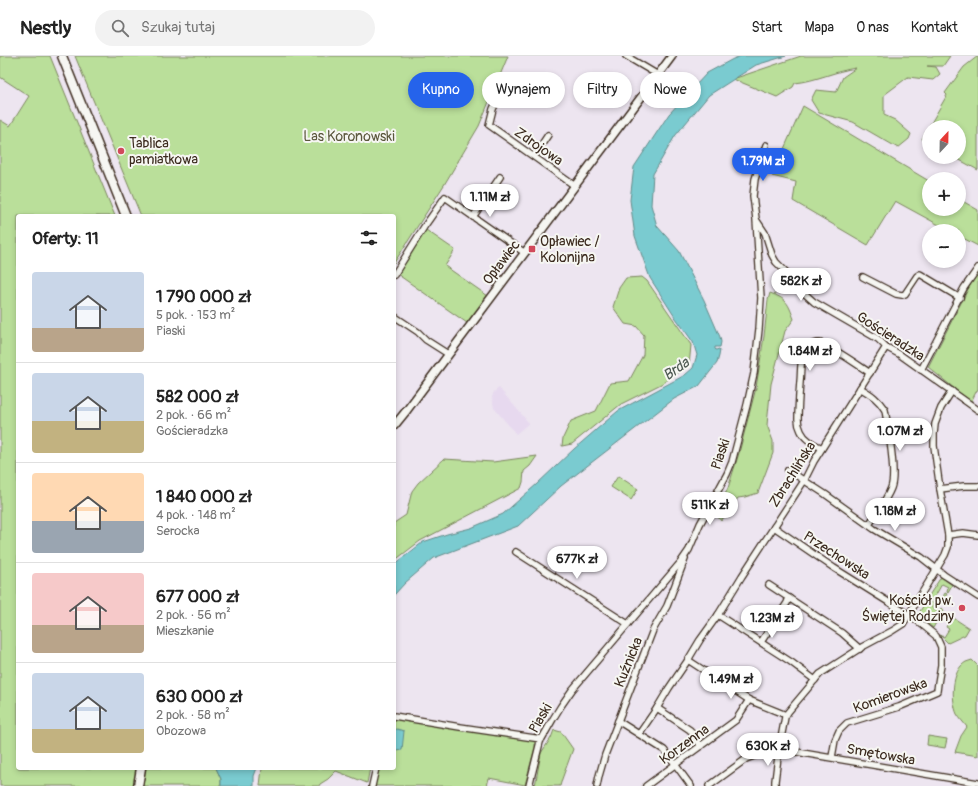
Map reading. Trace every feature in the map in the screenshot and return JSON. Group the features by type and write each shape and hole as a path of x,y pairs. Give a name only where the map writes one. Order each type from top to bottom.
{"main road":[{"path":"62,56 125,214"},
{"path":"138,786 141,770"}],"street":[{"path":"626,56 653,72"},
{"name":"Opławiec","path":"660,72 672,56"},
{"name":"Opławiec","path":"396,424 640,99"},
{"name":"Zdrojowa","path":"493,108 489,125 575,186"},
{"path":"534,156 548,135"},
{"name":"Piaski","path":"529,786 541,739 553,718 572,690 675,570 689,550 700,524 732,462 753,380 760,329 761,298 753,196 755,179 766,145"},
{"path":"473,217 500,177"},
{"path":"396,271 445,197 524,253"},
{"name":"Gościeradzka","path":"756,219 765,233 772,255 776,262 814,302 878,340 978,410"},
{"path":"921,370 964,288 978,268"},
{"path":"863,277 896,294 902,295 905,294 920,274 960,298"},
{"path":"396,317 418,332 426,340 448,354"},
{"path":"822,448 812,443 805,437 800,430 798,421 801,369 803,355 806,350 815,343 821,343 830,347 870,373"},
{"name":"Zbrachlińska","path":"639,734 804,481 814,461 886,347"},
{"path":"860,388 880,402 885,410 894,472 892,486 888,495 869,526"},
{"path":"775,786 779,749 786,715 820,674 903,624 945,555 948,547 948,535 934,446 934,434 935,424 941,408 952,391"},
{"path":"788,470 869,526 917,555 978,597"},
{"path":"940,489 978,486"},
{"name":"Przechowska","path":"774,527 834,568 908,615"},
{"path":"948,535 963,533 978,535"},
{"name":"Kuźnicka","path":"597,786 605,755 653,630 667,606 689,550"},
{"path":"516,552 628,624"},
{"path":"769,585 842,633 860,649"},
{"path":"761,642 789,598"},
{"path":"718,615 791,662 815,680"},
{"name":"Komierowska","path":"832,757 839,731 847,723 898,707 937,691 941,665 940,647 936,636 908,615"},
{"path":"688,660 749,700 786,715"},
{"name":"Korzenna","path":"646,786 736,720 749,700"},
{"path":"657,708 690,730 701,746"},
{"path":"396,716 541,739"},
{"path":"618,721 664,750 676,764 691,786"},
{"path":"709,786 746,759 772,749 779,749"},
{"name":"Smętowska","path":"779,749 978,783"},
{"path":"372,786 376,770"}],"shaded area":[{"path":"499,388 529,423 516,434 494,408 492,397 494,392"}],"green space":[{"path":"0,56 50,56 114,214 16,214 16,770 137,770 134,786 0,786 0,120 10,126 29,96 0,77"},
{"name":"Las Koronowski","path":"75,56 508,56 501,72 482,72 482,108 486,108 479,126 444,185 396,260 396,214 140,214"},
{"path":"801,56 950,56 943,66 927,66 936,67 940,74 933,80 908,77 884,95 884,115 895,120 911,134 909,139 898,148 853,122 819,113 811,100 816,90 836,92 843,77 856,68 795,83 793,87 777,97 733,79"},
{"path":"978,56 978,170 966,164 966,120 933,120 947,95 945,93 964,67"},
{"path":"803,106 922,177 922,216 895,201 868,245 793,201 796,182 772,176"},
{"path":"966,203 978,210 978,246 966,240 966,224 937,224 922,216 966,216"},
{"path":"426,230 455,250 445,266 488,296 467,323 397,274"},
{"path":"978,270 978,390 971,402 928,367"},
{"path":"642,277 647,281 691,345 689,366 661,384 621,404 572,444 562,446 563,438 571,421 596,411 610,383 629,381 643,355 644,335 636,326 625,324 613,307 619,288 626,278"},
{"path":"770,293 780,297 786,302 794,319 785,331 771,384 767,425 773,441 773,453 758,493 738,498 721,521 716,514 728,488 756,388"},
{"path":"537,456 530,466 524,471 521,488 420,541 396,559 396,522 406,515 412,491 418,483 444,459 493,462"},
{"path":"618,476 638,489 631,500 611,487"},
{"path":"941,577 952,585 948,592 948,587 942,584 934,598 940,602 945,593 947,594 941,603 935,599 933,601 928,597"},
{"path":"927,600 934,604 932,608 938,612 941,608 944,610 943,612 950,616 948,619 941,614 933,628 928,624 931,618 928,617 925,622 917,616"},
{"path":"952,617 969,628 965,635 948,643 940,635 944,637 949,629 946,627"},
{"path":"972,660 978,666 978,756 955,752 961,736 967,727 958,716 955,708 953,694 955,679 961,666"},
{"path":"396,719 535,741 535,747 525,785 489,778 487,786 374,786 378,770 396,770"},
{"path":"554,730 561,732 573,749 560,786 535,786 541,753 551,738"},
{"path":"928,736 947,739 945,748 927,745"},
{"path":"145,770 217,770 221,779 221,786 141,786"},
{"path":"262,770 370,770 367,783 336,771 319,786 260,786"}],"water":[{"path":"741,56 786,56 756,65 709,95 701,105 701,79 707,73"},
{"path":"675,108 698,108 675,136 653,174 651,205 657,226 679,251 704,300 720,337 720,347 715,347 716,350 720,350 717,363 699,386 674,399 561,486 518,526 434,558 396,593 396,563 423,542 471,528 503,514 618,411 685,375 693,368 697,355 693,342 650,278 635,236 630,200 634,167"},
{"path":"396,729 404,731 402,750 396,751"},
{"path":"217,770 256,770 254,776 254,786 221,786 221,779"}],"place":[{"name":"Tablica pamiatkowa","path":"121,151"},
{"name":"Opławiec / Kolonijna","path":"532,249"},
{"name":"Kościół pw. Świętej Rodziny","path":"962,608"}],"water label":[{"name":"Brda","path":"676,369"}]}
